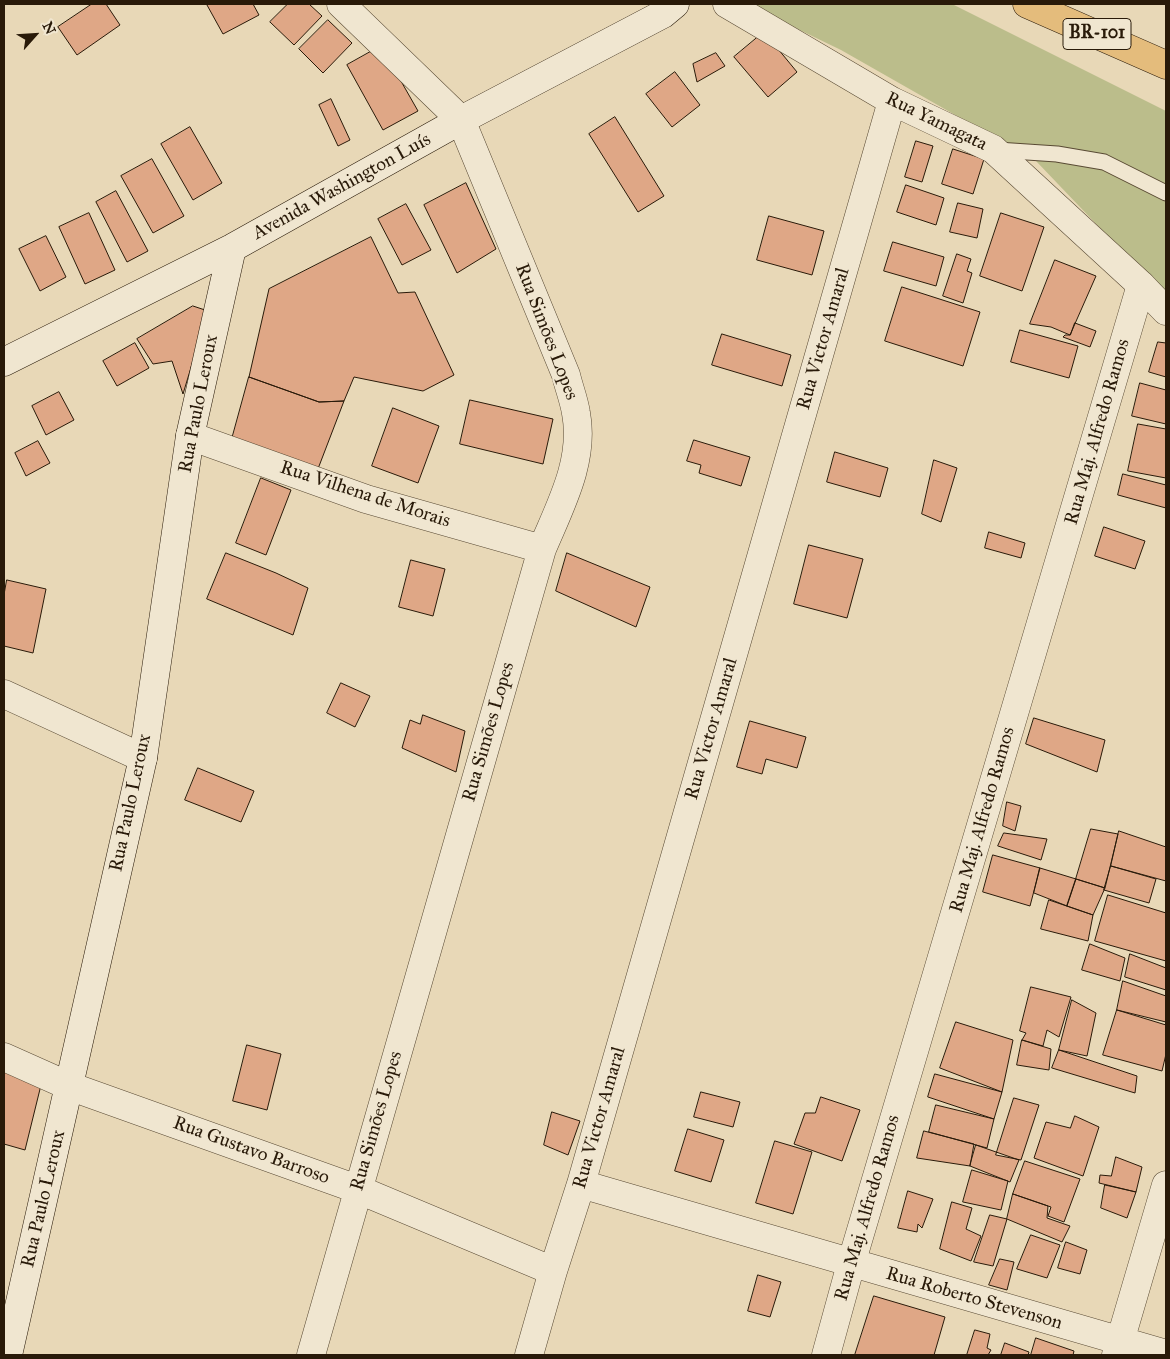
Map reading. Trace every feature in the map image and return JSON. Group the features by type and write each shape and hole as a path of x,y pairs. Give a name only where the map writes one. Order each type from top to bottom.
{"highway":[{"name":"BR-101","path":"1027,4 1166,65"}],"street":[{"path":"341,4 461,120"},
{"name":"Avenida Washington Luís","path":"4,362 232,248 461,120 663,14 675,4"},
{"name":"Rua Yamagata","path":"727,4 892,101 993,149 1141,285 1166,311"},
{"name":"Rua Victor Amaral","path":"529,1355 581,1184 892,101"},
{"name":"Rua Simões Lopes","path":"311,1355 542,549 573,473 578,442 576,413 566,375 461,120"},
{"name":"Rua Paulo Leroux","path":"8,1355 143,758 190,436 232,248"},
{"name":"Rua Maj. Alfredo Ramos","path":"826,1355 851,1264 1141,285"},
{"name":"Rua Vilhena de Morais","path":"190,436 366,499 542,549"},
{"path":"4,694 143,758"},
{"name":"Rua Gustavo Barroso","path":"4,1057 69,1086 357,1190 553,1271"},
{"name":"Rua Roberto Stevenson","path":"581,1184 851,1264 1118,1348 1166,1354"},
{"path":"1118,1348 1166,1185"}],"lane":[{"path":"993,149 1057,154 1104,162 1146,181 1166,193"}],"green space":[{"path":"746,4 952,4 1166,111 1166,297 1036,161 841,50"}],"building":[{"path":"92,4 106,4 120,25 77,55 58,27"},
{"path":"253,4 259,15 223,34 207,5"},
{"path":"288,4 309,4 322,16 294,45 270,22"},
{"path":"328,20 352,43 323,73 299,49"},
{"path":"764,32 797,72 768,97 734,57"},
{"path":"381,46 418,111 383,130 347,65"},
{"path":"716,53 725,66 697,82 693,64"},
{"path":"675,72 700,105 672,127 646,94"},
{"path":"331,99 350,140 338,146 319,105"},
{"path":"615,117 664,196 638,212 589,134"},
{"path":"190,127 222,183 193,200 161,144"},
{"path":"916,141 933,146 922,182 905,177"},
{"path":"953,149 984,159 973,194 942,184"},
{"path":"152,159 184,216 153,233 121,176"},
{"path":"466,183 496,249 457,273 424,205"},
{"path":"906,185 944,198 936,225 897,212"},
{"path":"116,191 148,251 127,262 96,202"},
{"path":"958,203 983,209 977,238 950,232"},
{"path":"406,204 431,250 402,265 378,219"},
{"path":"89,213 115,270 85,284 59,227"},
{"path":"1001,213 1044,227 1022,291 980,276"},
{"path":"769,216 824,231 812,275 757,260"},
{"path":"46,236 66,277 40,291 19,249"},
{"path":"371,237 398,293 415,292 454,375 423,391 354,377 344,401 319,402 249,377 269,289"},
{"path":"893,242 944,257 936,286 884,271"},
{"path":"957,254 971,259 967,271 972,273 963,303 943,296"},
{"path":"1055,260 1096,276 1070,335 1051,327 1030,324"},
{"path":"902,287 980,312 963,366 885,341"},
{"path":"193,306 208,311 183,394 172,361 153,364 137,339"},
{"path":"1075,323 1096,331 1090,347 1063,337 1070,335"},
{"path":"1020,330 1078,346 1069,378 1011,362"},
{"path":"722,334 791,355 782,386 712,365"},
{"path":"1158,342 1166,343 1166,377 1149,372"},
{"path":"135,343 149,368 117,386 103,361"},
{"path":"249,377 319,402 344,401 316,474 232,439"},
{"path":"1140,383 1166,390 1166,424 1132,416"},
{"path":"59,392 74,420 46,435 32,406"},
{"path":"470,400 553,419 543,464 460,444"},
{"path":"393,408 439,426 418,483 372,466"},
{"path":"1138,424 1166,429 1166,478 1128,471"},
{"path":"694,440 750,457 741,486 699,473 701,465 687,461"},
{"path":"38,441 50,463 26,476 15,453"},
{"path":"835,452 888,468 880,497 827,482"},
{"path":"934,460 957,468 941,522 922,514"},
{"path":"1123,474 1166,485 1166,508 1118,495"},
{"path":"261,478 291,490 266,555 236,543"},
{"path":"1104,527 1145,541 1135,569 1095,556"},
{"path":"989,532 1025,543 1021,558 985,548"},
{"path":"809,545 863,559 847,618 794,604"},
{"path":"226,553 308,588 293,635 207,599"},
{"path":"567,553 650,587 636,627 556,591"},
{"path":"411,560 445,569 433,616 399,607"},
{"path":"7,580 46,589 33,653 4,646 4,595"},
{"path":"341,683 370,696 355,727 327,713"},
{"path":"423,715 465,731 456,772 402,748 410,720 420,724"},
{"path":"1034,718 1105,740 1097,772 1026,744"},
{"path":"750,721 806,737 797,768 766,759 762,774 737,767"},
{"path":"198,768 254,791 241,822 185,800"},
{"path":"1007,802 1021,806 1015,831 1003,826"},
{"path":"1091,829 1118,834 1105,888 1076,879"},
{"path":"1119,831 1166,847 1166,881 1111,866"},
{"path":"1004,833 1047,839 1041,860 998,846"},
{"path":"993,855 1040,868 1030,906 983,892"},
{"path":"1111,866 1156,879 1149,903 1104,890"},
{"path":"1040,868 1076,879 1067,906 1034,893"},
{"path":"1076,879 1105,888 1093,915 1067,906"},
{"path":"1108,895 1166,913 1166,961 1095,941"},
{"path":"1049,900 1093,915 1088,941 1041,929"},
{"path":"1090,944 1125,958 1120,981 1082,970"},
{"path":"1130,954 1166,968 1166,990 1125,977"},
{"path":"1123,981 1166,996 1166,1025 1117,1010"},
{"path":"1031,987 1071,997 1059,1037 1047,1030 1043,1046 1022,1040 1026,1033 1020,1031"},
{"path":"1072,1000 1096,1013 1087,1056 1059,1050"},
{"path":"1117,1010 1166,1022 1166,1054 1162,1071 1103,1055"},
{"path":"956,1022 1013,1040 1002,1092 940,1068"},
{"path":"1022,1040 1051,1049 1049,1070 1017,1065"},
{"path":"247,1045 281,1054 267,1110 233,1101"},
{"path":"1059,1050 1137,1076 1135,1093 1052,1068"},
{"path":"4,1068 41,1085 25,1150 4,1144"},
{"path":"935,1074 1002,1092 994,1119 928,1097"},
{"path":"701,1092 740,1102 733,1127 694,1117"},
{"path":"821,1097 860,1110 842,1161 794,1144 805,1113 815,1113"},
{"path":"1014,1098 1039,1105 1021,1160 996,1155"},
{"path":"936,1105 994,1119 987,1148 929,1132"},
{"path":"552,1112 580,1121 568,1155 544,1145"},
{"path":"1075,1116 1099,1127 1083,1176 1034,1158 1046,1122 1070,1128"},
{"path":"688,1129 724,1140 711,1182 675,1171"},
{"path":"924,1131 974,1144 970,1166 917,1158"},
{"path":"775,1141 812,1152 793,1214 756,1203"},
{"path":"976,1145 1019,1160 1010,1182 970,1166"},
{"path":"1116,1157 1142,1167 1136,1192 1099,1183 1100,1175 1111,1176"},
{"path":"1025,1161 1080,1179 1064,1222 1048,1216 1051,1207 1013,1194"},
{"path":"972,1170 1008,1181 1001,1210 963,1202"},
{"path":"1105,1185 1136,1192 1127,1218 1101,1208"},
{"path":"908,1191 933,1199 922,1228 918,1224 917,1232 898,1228"},
{"path":"1013,1194 1048,1206 1047,1218 1070,1226 1062,1242 1007,1219"},
{"path":"952,1202 972,1208 966,1229 981,1236 971,1261 940,1249"},
{"path":"990,1215 1007,1219 993,1266 974,1262"},
{"path":"1031,1235 1060,1245 1047,1278 1017,1269"},
{"path":"1066,1242 1087,1250 1080,1274 1058,1268"},
{"path":"1000,1259 1014,1262 1007,1290 989,1285"},
{"path":"758,1275 781,1282 770,1317 748,1311"},
{"path":"874,1296 945,1317 934,1355 855,1355"},
{"path":"975,1330 990,1334 987,1348 991,1350 988,1355 967,1355"},
{"path":"1036,1338 1074,1351 1073,1355 1031,1355"},
{"path":"1005,1343 1029,1352 1028,1355 1001,1355"}]}
